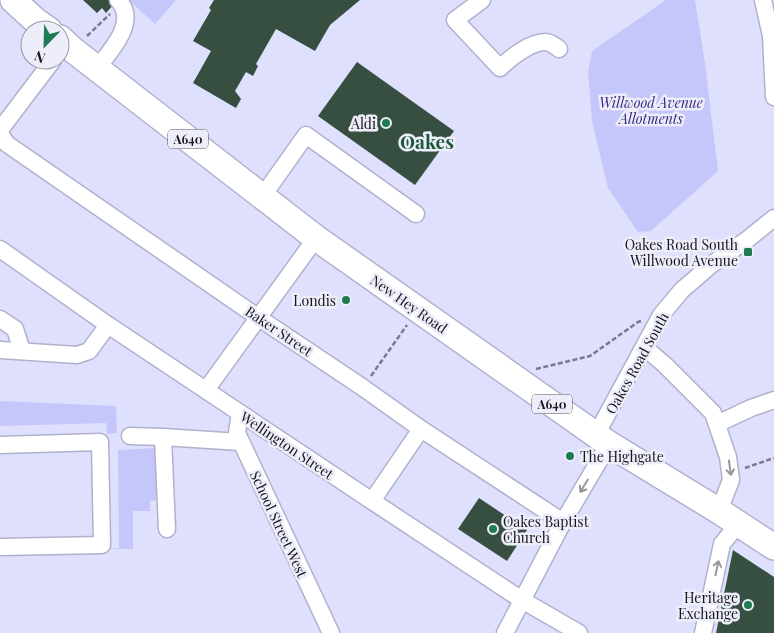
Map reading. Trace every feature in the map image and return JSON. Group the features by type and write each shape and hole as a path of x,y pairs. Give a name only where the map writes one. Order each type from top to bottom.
{"highway":[{"name":"New Hey Road","path":"13,0 35,20"},
{"name":"New Hey Road","path":"29,0 48,20"},
{"name":"New Hey Road","path":"70,50 97,68 316,238 418,310 602,439 774,547"}],"street":[{"path":"482,0 455,20 500,68 526,48 546,42 559,49"},
{"path":"97,68 121,36 125,12 120,1"},
{"path":"768,9 774,97"},
{"path":"0,132 41,70"},
{"name":"Baker Street","path":"0,132 7,144 421,429 563,522"},
{"path":"262,196 306,136 416,214"},
{"name":"Oakes Road South","path":"505,633 563,522 602,439 615,400 661,315 682,290 711,265 774,218"},
{"path":"206,390 316,238"},
{"name":"Wellington Street","path":"0,249 108,324 563,629 579,633"},
{"path":"0,319 15,329 22,351"},
{"path":"0,350 77,355 89,352 108,324"},
{"path":"644,347 665,365 713,413 728,458 731,480 728,517 704,633"},
{"path":"717,424 774,400"},
{"name":"School Street West","path":"240,412 236,433 331,633"},
{"path":"372,501 421,429"},
{"path":"130,436 240,442"},
{"path":"163,437 167,529"},
{"path":"0,445 100,442 102,545 0,547"}],"path":[{"path":"70,35 120,1"},
{"path":"362,387 418,310"},
{"path":"511,375 590,356 638,322 661,315"},
{"path":"730,473 774,458"}],"green space":[{"path":"129,0 176,0 155,24"},
{"name":"Willwood Avenue Allotments","path":"666,0 695,0 705,63 718,171 651,231 638,232 608,188 592,121 588,72 592,51"},
{"path":"0,401 116,406 117,433 107,434 106,423 0,426"},
{"path":"156,448 159,500 150,501 150,511 133,511 133,549 109,549 119,548 118,450"}],"building":[{"path":"83,0 110,0 114,4 106,13 102,8 97,13"},
{"path":"214,0 360,0 330,25 315,51 276,29 256,64 258,66 253,76 246,72 235,91 241,99 236,108 193,83 211,51 193,41 211,10 209,8"},
{"name":"Aldi","path":"357,62 454,131 415,185 318,116"},
{"name":"Oakes Baptist Church","path":"479,498 527,530 507,561 458,529"},
{"name":"Heritage Exchange","path":"733,550 774,577 774,633 716,633"}],"place":[{"name":"Aldi","path":"386,123"},
{"name":"Oakes Road South Willwood Avenue","path":"748,252"},
{"name":"Londis","path":"346,300"},
{"name":"The Highgate","path":"570,456"},
{"name":"Oakes Baptist Church","path":"493,529"},
{"name":"Heritage Exchange","path":"748,605"}],"district":[{"name":"Oakes","path":"427,141"}]}
